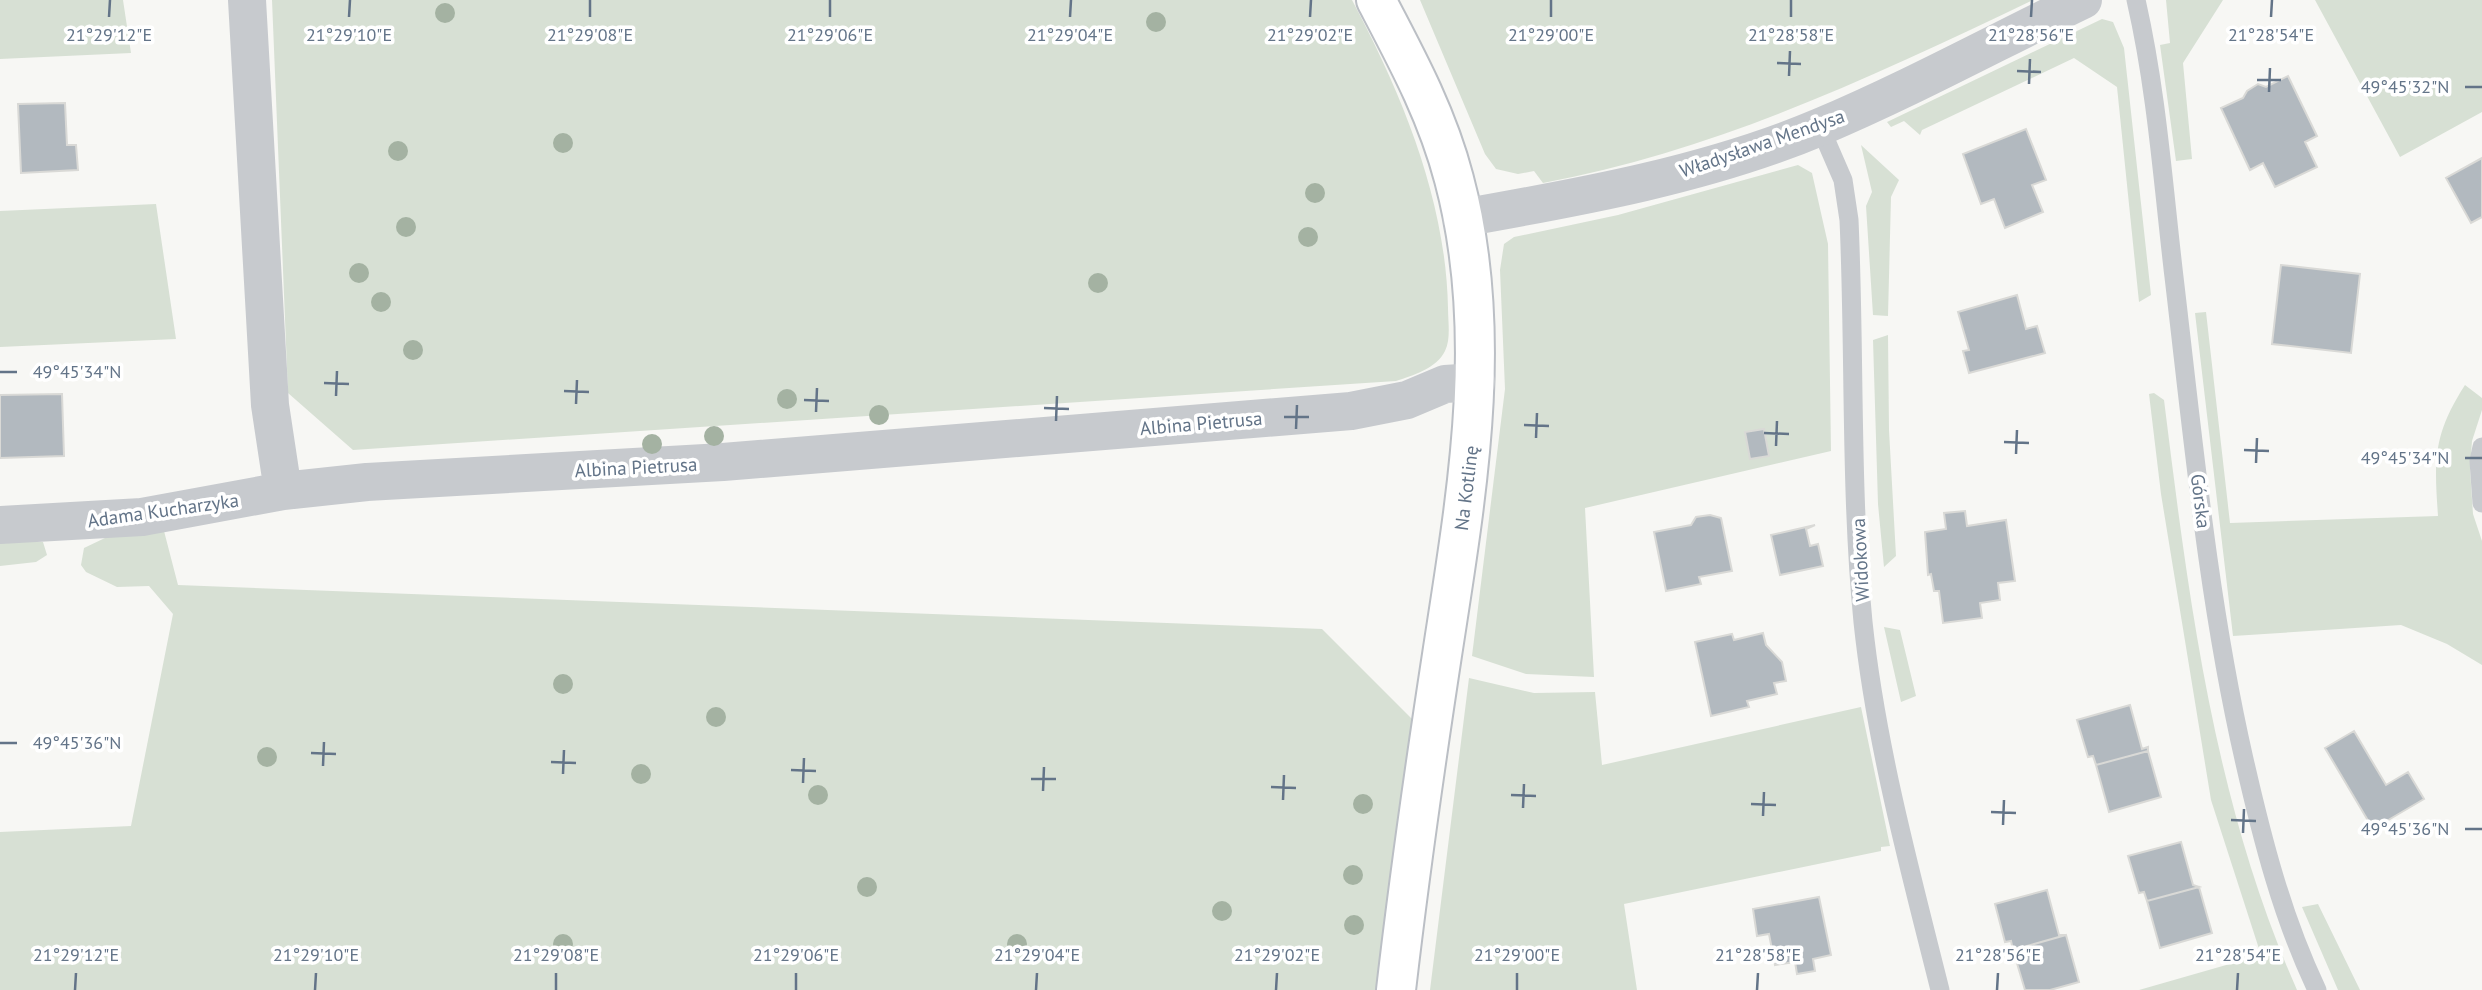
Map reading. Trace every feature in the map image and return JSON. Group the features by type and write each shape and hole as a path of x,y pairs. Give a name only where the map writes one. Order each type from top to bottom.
{"street":[{"path":"247,0 270,405 283,491"},
{"name":"Na Kotlinę","path":"1376,0 1431,107 1454,179 1462,218 1472,303 1476,382 1466,500 1396,990"},
{"name":"Władysława Mendysa","path":"1462,218 1609,190 1713,164 1820,127 2083,0"},
{"name":"Albina Pietrusa","path":"283,491 367,482 723,462 1338,412 1393,403 1445,384 1476,382"},
{"name":"Adama Kucharzyka","path":"0,525 142,517 283,491"}],"lane":[{"name":"Górska","path":"2136,0 2155,99 2185,370 2214,598 2230,692 2275,881 2317,990"},
{"name":"Widokowa","path":"1820,127 1843,180 1849,220 1860,571 1867,648 1886,762 1940,990"},
{"path":"2482,447 2479,461 2482,503"}],"shaded area":[{"path":"0,0 123,0 131,53 0,59"},
{"path":"272,0 1352,0 1404,110 1430,188 1445,268 1449,330 1447,346 1441,357 1430,367 1396,381 353,450 288,393"},
{"path":"1420,0 2033,0 1854,83 1733,131 1608,169 1543,183 1534,171 1518,174 1496,169 1485,154"},
{"path":"2166,0 2223,0 2183,63 2192,159 2176,161 2160,45 2170,43"},
{"path":"2315,0 2482,0 2482,112 2400,157"},
{"path":"2102,19 2113,22 2124,48 2151,295 2139,302 2117,87 2074,58 1922,130 1920,135 1904,121 1891,127 1887,122"},
{"path":"1861,145 1899,180 1891,197 1888,316 1873,315 1866,206 1872,192"},
{"path":"1798,165 1812,173 1828,244 1831,451 1585,508 1594,677 1526,674 1472,656 1505,389 1500,270 1504,244 1514,237 1618,215"},
{"path":"156,204 176,339 0,347 0,211"},
{"path":"2206,312 2230,523 2438,516 2436,463 2441,433 2465,385 2482,398 2482,410 2472,441 2470,469 2473,514 2482,541 2482,665 2447,644 2401,625 2233,636 2195,313"},
{"path":"1888,335 1889,430 1896,556 1884,567 1878,504 1873,340"},
{"path":"2154,393 2164,400 2195,626 2225,774 2268,919 2297,990 2139,990 2261,955 2211,800 2161,494 2149,394"},
{"path":"164,531 178,585 1322,629 1414,721 1380,990 0,990 0,832 131,826 173,614 149,586 117,587 86,572 81,565 84,548 107,537"},
{"path":"0,538 43,542 47,555 36,562 0,566"},
{"path":"1884,627 1900,630 1916,696 1901,702"},
{"path":"1469,678 1534,693 1595,692 1602,765 1861,707 1890,846 1881,847 1881,851 1624,904 1637,990 1430,990"},
{"path":"2318,904 2360,990 2338,990 2302,907"}],"building":[{"path":"2288,76 2317,136 2305,142 2317,167 2275,187 2263,163 2250,170 2221,108 2243,98 2247,91 2258,84 2266,87"},
{"path":"65,103 67,145 76,145 78,170 21,173 18,104"},
{"path":"2026,129 2046,180 2032,185 2043,212 2005,228 1994,199 1981,204 1963,154"},
{"path":"2482,158 2482,217 2471,223 2446,178"},
{"path":"2281,265 2360,274 2351,353 2272,344"},
{"path":"2017,295 2026,329 2037,326 2045,353 1969,373 1963,351 1969,350 1958,312"},
{"path":"62,394 64,456 0,458 0,395"},
{"path":"1764,429 1769,456 1750,459 1745,432"},
{"path":"1965,511 1967,526 2006,520 2015,581 1998,583 2000,600 1980,603 1982,618 1943,623 1939,591 1934,591 1931,574 1928,575 1925,532 1946,529 1944,513"},
{"path":"1710,515 1721,518 1732,571 1699,577 1701,584 1666,591 1654,532 1691,525 1696,517"},
{"path":"1815,525 1806,529 1810,546 1818,544 1823,566 1780,575 1771,535"},
{"path":"1763,633 1766,645 1782,662 1786,681 1774,683 1777,694 1747,701 1749,707 1711,716 1695,642 1732,634 1734,640"},
{"path":"2130,705 2142,749 2148,747 2148,751 2096,765 2093,756 2088,757 2077,720"},
{"path":"2354,731 2386,785 2408,772 2424,799 2373,829 2325,748"},
{"path":"2148,751 2161,797 2109,812 2096,765"},
{"path":"2181,842 2193,885 2199,887 2147,901 2144,892 2139,893 2128,856"},
{"path":"2199,887 2212,933 2160,948 2147,901"},
{"path":"2047,890 2059,935 2066,935 2013,950 2011,941 2005,942 1995,904"},
{"path":"1819,897 1831,955 1813,959 1815,971 1797,974 1795,962 1775,965 1769,934 1757,936 1753,909"},
{"path":"2066,935 2079,982 2050,990 2025,990 2013,950"}]}
